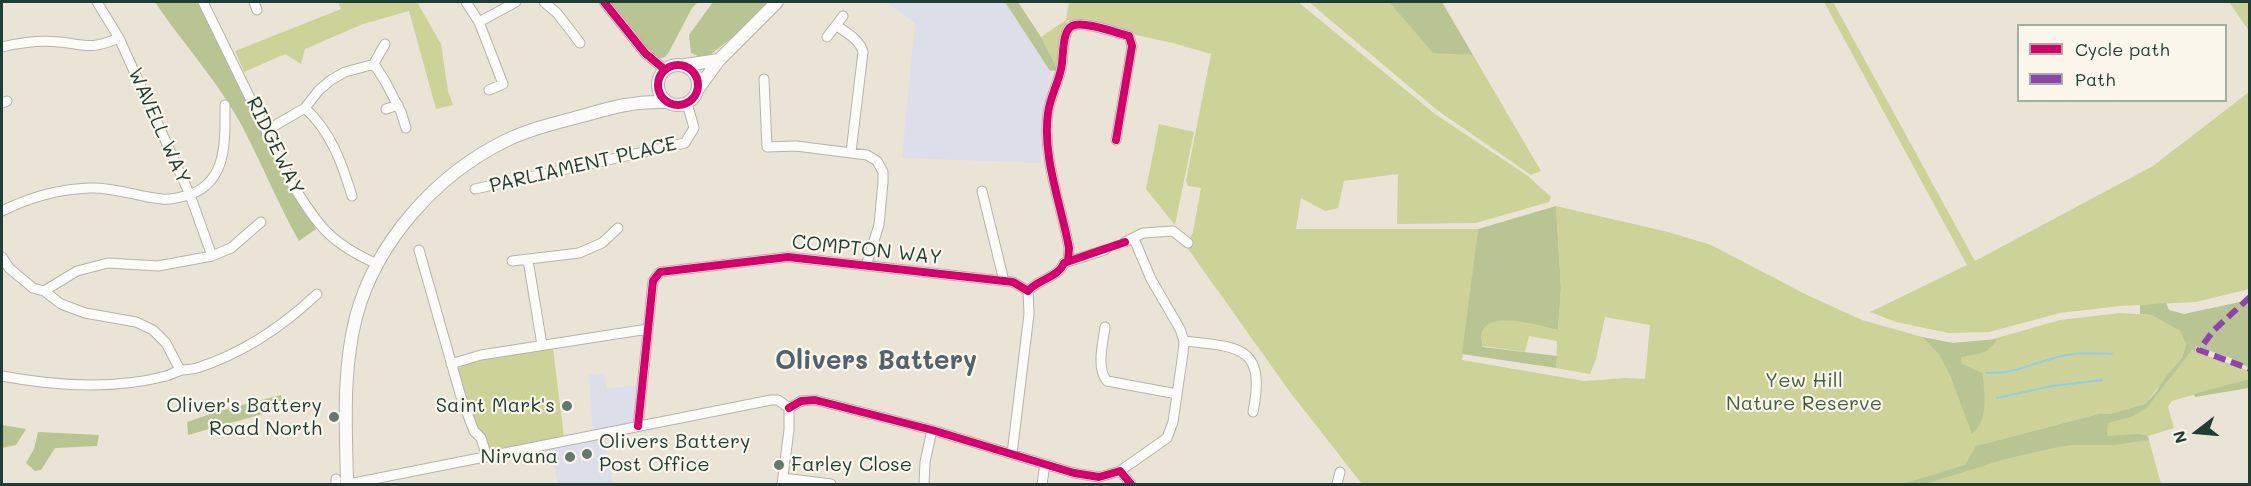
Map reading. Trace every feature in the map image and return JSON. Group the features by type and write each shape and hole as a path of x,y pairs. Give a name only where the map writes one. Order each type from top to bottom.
{"main road":[{"path":"719,60 670,66 664,69 657,82 662,97 673,105 687,103 719,60 777,2"},
{"path":"685,65 693,71 698,89"},
{"path":"342,483 349,354 357,316 377,264 403,225 423,202 460,168 506,141 543,126 633,102 658,89"},
{"path":"633,102 667,102"}],"street":[{"name":"WAVELL WAY","path":"97,2 119,38 190,195 212,256"},
{"name":"RIDGEWAY","path":"203,2 291,182 315,219 329,235 353,254 377,264"},
{"path":"466,2 479,22 503,84 489,90"},
{"path":"479,22 516,2"},
{"path":"544,2 580,43"},
{"path":"604,2 645,53 664,69"},
{"path":"827,37 843,16"},
{"path":"1012,453 1029,314 1028,291 1037,282 1062,268 1068,261 1069,248 1047,134 1052,92 1061,72 1066,36 1069,28 1074,24 1084,24 1130,36 1132,46 1116,140"},
{"path":"837,26 854,38 863,48 851,152"},
{"path":"2,47 57,41 97,46 119,38"},
{"path":"267,130 305,108 319,90 331,80 354,69 373,65 385,44"},
{"path":"373,65 382,75 398,105 406,128"},
{"path":"764,79 767,147 796,146 851,152 867,155 877,161 883,172 882,206 879,225 866,266"},
{"name":"PARLIAMENT PLACE","path":"475,189 685,143 694,129 687,103"},
{"path":"2,212 56,192 90,188 110,189 163,200 200,191 211,180 221,162 225,143 225,105"},
{"path":"386,109 398,105"},
{"path":"305,108 318,120 331,140 352,196"},
{"path":"335,176 345,173"},
{"path":"982,191 1004,281"},
{"path":"44,291 77,271 108,263 158,266 212,256 231,248 261,222"},
{"path":"512,261 579,253 602,243 618,228"},
{"path":"789,408 801,401 815,400 932,430 1089,476 1109,475 1120,471 1167,438 1173,422 1184,342 1180,329 1130,241 1149,232 1173,231 1188,243"},
{"path":"419,250 451,364 471,424 481,438 487,457"},
{"path":"1064,263 1105,250"},
{"path":"2,257 9,268 33,288 44,291 61,304 85,314 136,322 145,326 166,343 180,370"},
{"name":"COMPTON WAY","path":"638,426 653,281 660,272 788,257 1013,282 1028,291"},
{"path":"528,260 542,345"},
{"path":"2,376 47,384 93,384 140,382 169,376 180,370 194,369 248,347 293,317 317,294"},
{"path":"1105,327 1101,367 1107,381 1177,394"},
{"path":"451,364 481,355 648,329"},
{"path":"1184,342 1235,349 1250,359 1256,367 1258,378 1253,412"},
{"path":"342,483 487,457 771,400 778,400 789,408"},
{"path":"789,408 789,429 782,481 831,484"},
{"path":"924,484 925,462 932,430"},
{"path":"1042,484 1045,464"},
{"path":"1120,471 1131,484"},
{"path":"1337,484 1340,472"}],"shaded area":[{"path":"886,2 1005,2 1050,71 1041,163 902,158 915,23"},
{"path":"604,374 607,389 638,385 634,421 632,424 593,431 589,375"},
{"path":"604,437 613,484 558,484 550,448"}],"green space":[{"path":"155,2 197,2 236,77 278,168 316,229 299,241 233,109"},
{"path":"338,2 417,2 441,44 448,91 453,105 436,109 409,11 363,24 305,49 301,64 285,54 244,72 235,51 341,9"},
{"path":"609,2 698,2 692,8 669,52 665,57 659,59 643,46"},
{"path":"713,2 767,2 749,24 705,59 691,53 689,35"},
{"path":"1005,2 1018,2 1041,37 1058,70 1050,71"},
{"name":"Yew Hill Nature Reserve","path":"1069,2 1298,2 1435,114 1528,176 1551,197 1549,202 1476,223 1397,224 1398,174 1344,181 1338,208 1325,211 1301,198 1296,229 1478,229 1462,360 1584,381 1645,379 1650,325 1605,317 1596,359 1590,374 1556,368 1557,341 1529,336 1525,352 1483,346 1483,332 1488,324 1497,320 1523,322 1558,330 1561,288 1556,206 1668,232 1711,245 1807,295 1862,320 1922,337 1953,343 1990,340 2060,320 2120,313 2151,315 2180,331 2186,344 2182,358 2145,404 1976,446 2134,416 2148,407 2192,350 2249,371 2249,379 2172,401 2168,407 2174,428 2148,436 2161,484 1362,484 1290,392 1186,246 1193,232 1201,188 1188,186 1186,181 1211,54 1173,43 1067,20 1058,70 1041,37 1066,20"},
{"path":"1309,2 1389,2 1433,52 1473,55 1541,171 1531,175 1437,110"},
{"path":"1389,2 1442,2 1473,55 1433,53"},
{"path":"1824,2 1833,2 1975,261 2153,166 2249,92 2249,289 2196,302 2120,306 2060,313 1989,332 1949,333 1896,322 1870,312 1967,265"},
{"path":"2229,2 2249,2 2249,31"},
{"path":"1159,124 1194,132 1175,225 1146,189"},
{"path":"1556,206 1561,288 1558,330 1509,320 1496,321 1487,325 1482,333 1483,347 1557,356 1556,368 1462,354 1478,229"},
{"path":"2249,300 2249,368 2231,358 2196,346 2195,351 2192,350 2148,407 2134,416 2108,423 2107,436 2139,434 2147,436 2149,440 2114,445 2058,447 2005,459 1925,484 1902,484 1965,465 1976,446 2145,404 2182,358 2186,344 2180,331 2151,315 2140,314 2140,305 2166,303 2169,310 2184,314"},
{"path":"1922,337 1953,343 1997,339 1986,351 1961,357 1962,364 1982,373 1983,378 1985,401 1983,415 1972,434 1950,375 1939,354"},
{"path":"553,349 564,437 490,452 476,428 456,373 460,367 473,361"},
{"path":"2249,379 2249,388 2195,397 2194,394"},
{"path":"281,395 284,408 188,435 187,422"},
{"path":"2,425 26,429 16,445 2,448"},
{"path":"38,432 99,435 97,446 55,448 41,470 35,471 26,463 34,449"}],"waterway":[{"path":"1986,373 2012,371 2066,355 2112,354"},
{"path":"1997,398 2052,386 2102,380"}],"marked path":[{"path":"2250,297 2214,330 2199,350 2250,369"}],"cycle path":[{"path":"604,2 645,53 664,69"},
{"path":"1064,263 1068,261 1069,248 1053,180 1047,130 1049,107 1061,69 1064,39 1068,29 1072,26 1091,26 1129,36 1132,46 1116,140"},
{"path":"678,65 686,66 692,71 697,77 698,85 697,93 692,99 686,104 678,105 670,104 664,99 659,93 658,85 659,77 664,71 670,66 678,65"},
{"path":"638,426 653,281 660,272 788,257 1013,282 1028,291 1058,272 1064,263 1125,242"},
{"path":"789,408 801,401 815,400 932,430 1074,473 1099,477 1120,471 1131,484"}],"place":[{"name":"Saint Mark's","path":"567,406"},
{"name":"Oliver's Battery Road North","path":"334,417"},
{"name":"Olivers Battery Post Office","path":"587,454"},
{"name":"Nirvana","path":"570,457"},
{"name":"Farley Close","path":"779,465"}],"district":[{"name":"Olivers Battery","path":"876,361"}]}
